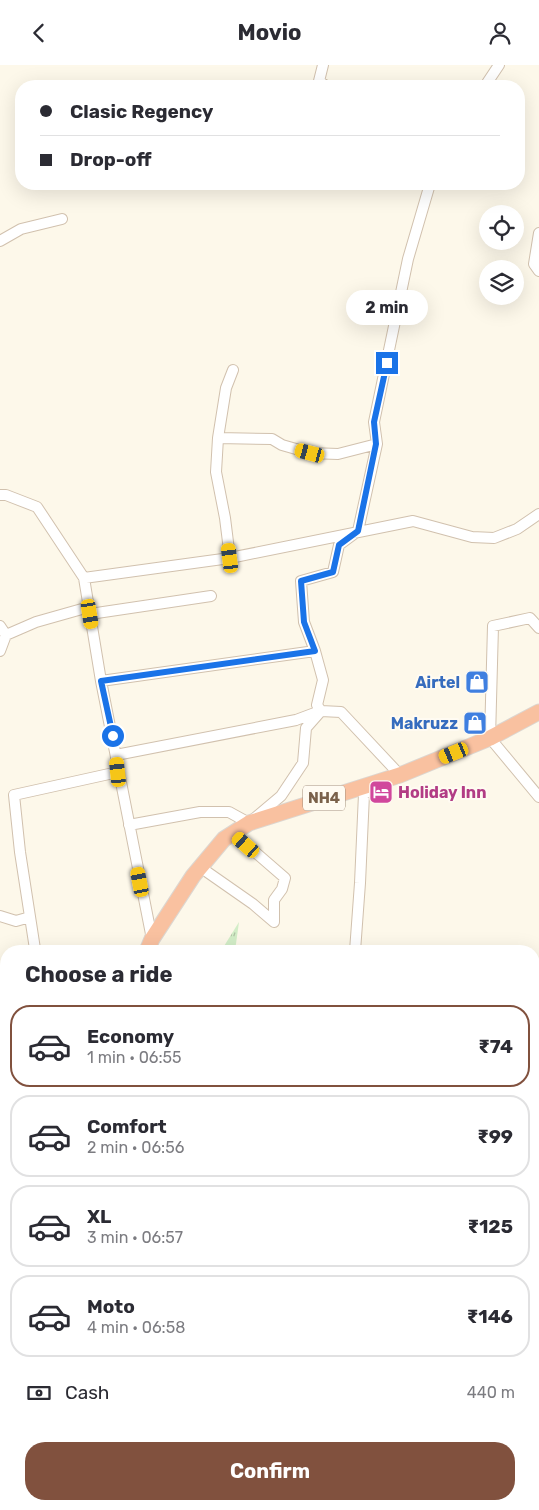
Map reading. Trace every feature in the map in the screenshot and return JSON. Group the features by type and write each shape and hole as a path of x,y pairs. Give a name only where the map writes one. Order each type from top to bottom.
{"highway":[{"name":"NH4","path":"152,945 200,867 224,839 249,823 400,775 490,738 539,712"}],"street":[{"path":"320,80 323,65"},
{"path":"489,80 499,65"},
{"path":"321,711 317,705 323,680 304,622 301,581 333,572 339,545 358,531 376,444 374,422 408,259 428,190"},
{"path":"0,241 21,229 62,219"},
{"path":"539,233 534,264 539,271"},
{"path":"230,558 216,472 218,438 226,388 233,370"},
{"path":"218,438 272,439 282,445 310,453 338,454 376,444"},
{"path":"0,495 6,495 37,507 84,578 101,681 151,945"},
{"path":"84,578 230,558 413,521 472,537 494,538 518,529 539,514"},
{"path":"0,651 6,635 36,622 90,611 211,596"},
{"path":"539,628 530,618 493,626 490,738 539,797"},
{"path":"0,626 6,635"},
{"path":"101,681 315,651"},
{"path":"129,825 200,812 229,813 249,823 281,796 303,763 306,728 321,711"},
{"path":"116,755 296,720 321,711 341,712 400,775 364,794 355,945"},
{"path":"34,945 20,852 14,795 118,772"},
{"path":"200,867 253,904 274,922 274,900 282,889 285,878 233,833"},
{"path":"0,916 16,921 30,917"}],"green space":[{"path":"239,922 236,945 225,945"}],"place":[{"name":"Airtel","path":"477,682"},
{"name":"Makruzz","path":"475,723"},
{"name":"Holiday Inn","path":"381,792"}],"route":[{"path":"113,736 101,681 315,651 304,622 301,581 333,572 339,545 358,531 376,444 374,422 387,363"}]}
